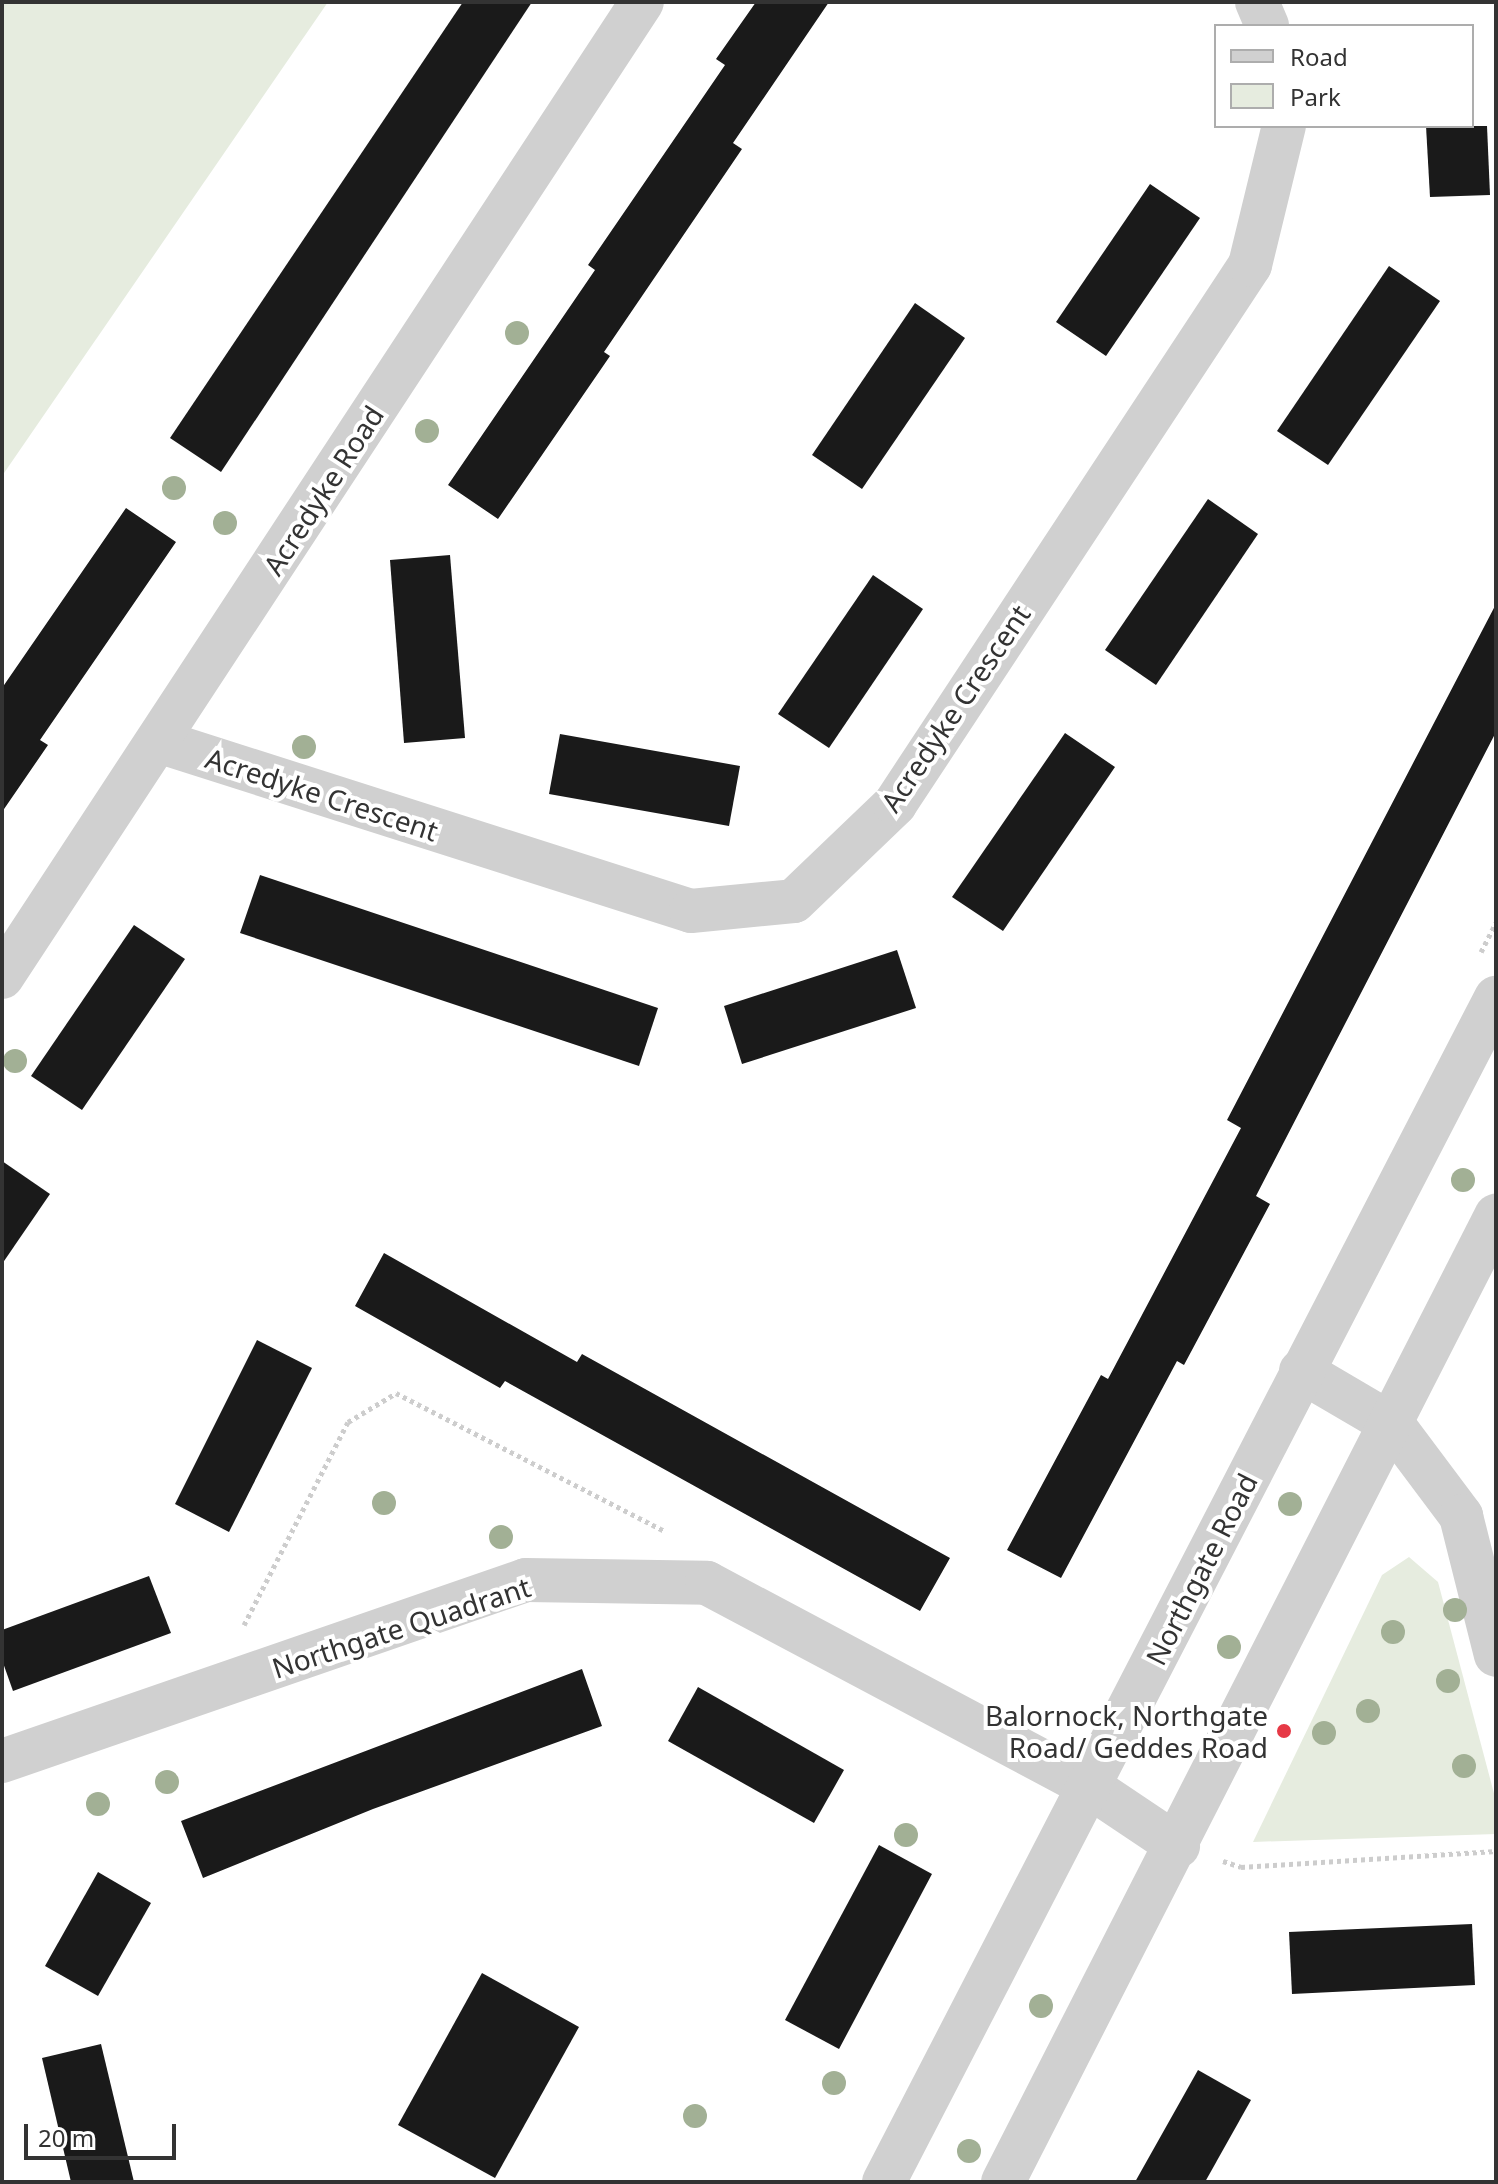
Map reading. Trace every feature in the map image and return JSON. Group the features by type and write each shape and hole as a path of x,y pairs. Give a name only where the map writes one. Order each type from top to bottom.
{"street":[{"name":"Acredyke Road","path":"2,977 642,2"},
{"path":"1257,2 1266,24"},
{"name":"Acredyke Crescent","path":"158,741 691,911 794,901 895,804 1250,265 1284,128"},
{"name":"Northgate Road","path":"884,2182 1496,998"},
{"path":"1003,2182 1393,1425 1496,1216"},
{"path":"1301,1371 1393,1425 1461,1516 1496,1655"},
{"name":"Northgate Quadrant","path":"2,1761 526,1580 707,1583 1090,1787 1178,1846"}],"path":[{"path":"211,1690 348,1422 396,1393 666,1532 707,1583"},
{"path":"1178,1846 1241,1867 1496,1851"}],"green space":[{"path":"2,2 328,2 2,476"},
{"path":"1409,1557 1438,1582 1496,1801 1496,1834 1253,1842 1382,1575"}],"building":[{"path":"463,2 532,2 221,472 170,438"},
{"path":"756,2 829,2 733,143 742,149 604,352 610,356 498,519 448,485 595,270 588,265 725,65 716,59"},
{"path":"1487,126 1490,195 1430,197 1426,128"},
{"path":"1150,184 1200,218 1106,356 1056,322"},
{"path":"1389,266 1440,301 1328,465 1277,431"},
{"path":"915,303 965,338 862,489 812,455"},
{"path":"1208,499 1258,534 1156,685 1105,650"},
{"path":"126,508 176,542 40,740 48,745 2,812 2,688"},
{"path":"450,555 465,738 404,743 390,560"},
{"path":"873,575 923,609 829,748 778,714"},
{"path":"1496,604 1496,732 1256,1196 1270,1204 1184,1365 1177,1361 1061,1578 1007,1550 1101,1375 1108,1379 1241,1128 1227,1120"},
{"path":"1065,733 1115,767 1003,931 952,897"},
{"path":"560,734 740,766 729,826 549,794"},
{"path":"260,875 658,1008 639,1066 240,933"},
{"path":"134,925 185,959 82,1110 31,1076"},
{"path":"897,950 916,1008 742,1064 724,1006"},
{"path":"2,1161 50,1194 2,1264"},
{"path":"384,1253 577,1362 582,1354 950,1558 920,1611 505,1381 500,1388 355,1306"},
{"path":"257,1340 312,1368 229,1532 175,1504"},
{"path":"149,1576 171,1633 13,1691 2,1660 2,1630"},
{"path":"582,1669 602,1726 373,1809 203,1878 181,1821"},
{"path":"698,1687 844,1770 814,1823 668,1741"},
{"path":"879,1845 932,1874 839,2049 785,2020"},
{"path":"98,1872 151,1903 98,1996 45,1966"},
{"path":"1472,1924 1475,1985 1292,1994 1289,1932"},
{"path":"482,1973 579,2027 495,2178 398,2125"},
{"path":"101,2044 134,2182 71,2182 42,2058"},
{"path":"1198,2070 1251,2100 1205,2182 1135,2182"}],"place":[{"name":"Balornock, Northgate Road/ Geddes Road","path":"1284,1731"}]}
